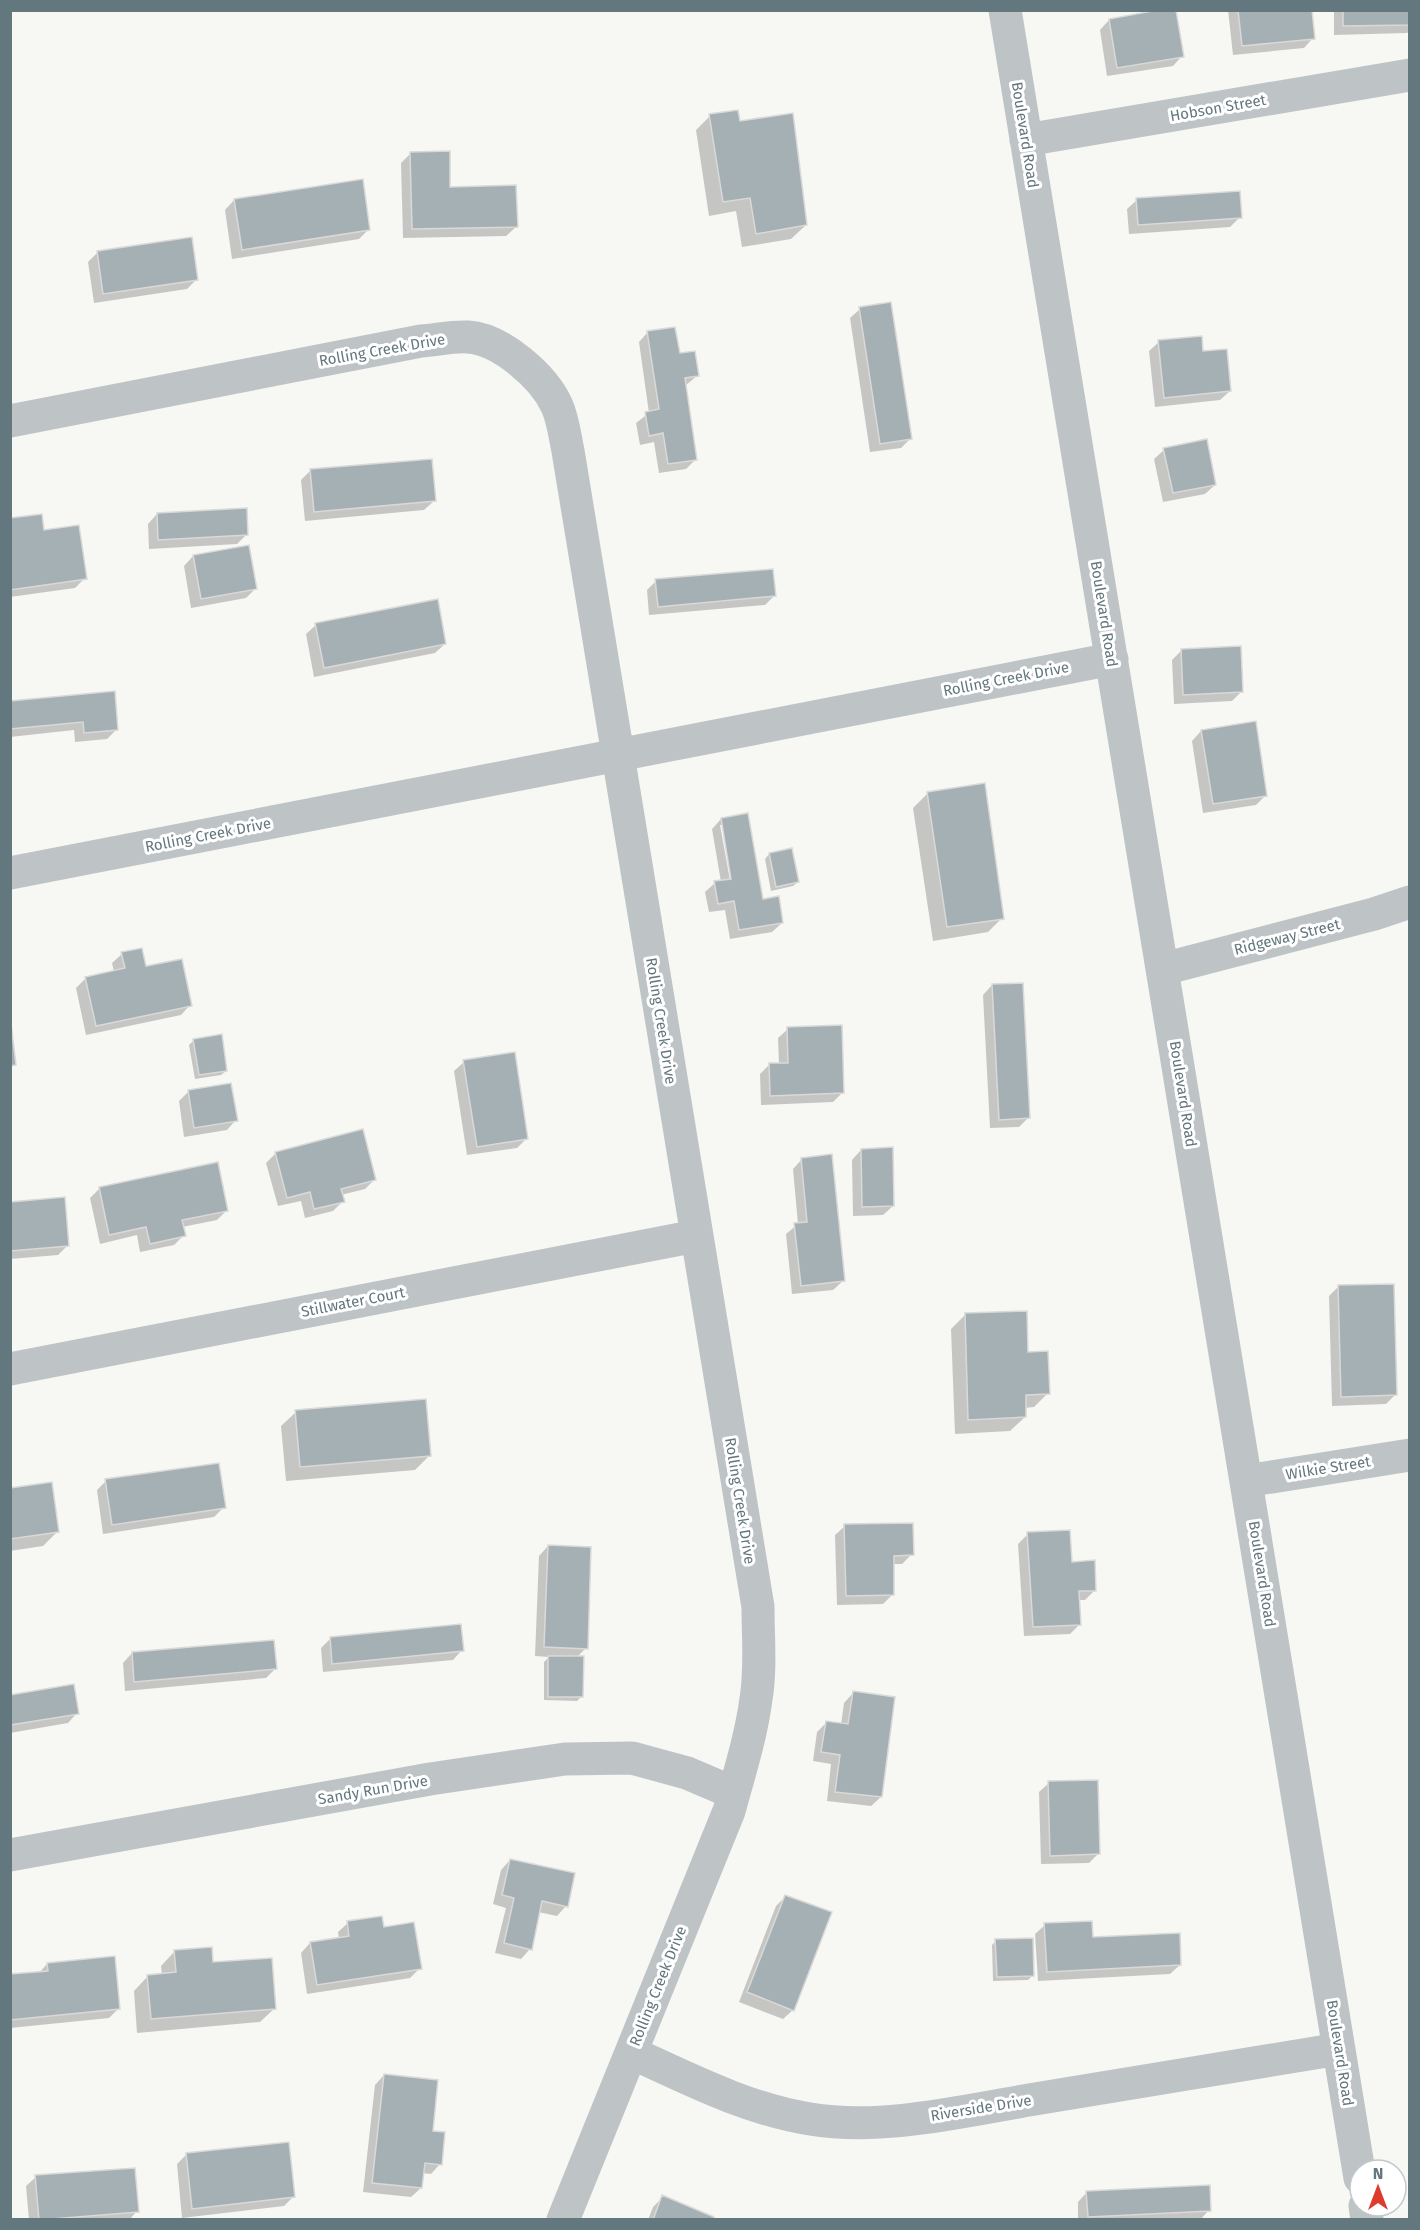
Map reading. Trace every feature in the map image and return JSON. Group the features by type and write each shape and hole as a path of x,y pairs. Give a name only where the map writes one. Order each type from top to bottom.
{"street":[{"name":"Boulevard Road","path":"1005,10 1357,2158"},
{"name":"Hobson Street","path":"1026,140 1410,75"},
{"name":"Rolling Creek Drive","path":"10,421 421,341 468,337 491,342 510,354 543,384 558,407 568,452 758,1607 759,1655 757,1697 748,1742 729,1811 563,2220"},
{"name":"Rolling Creek Drive","path":"10,873 1112,659"},
{"name":"Ridgeway Street","path":"1163,969 1374,914 1410,902"},
{"name":"Stillwater Court","path":"10,1369 696,1236"},
{"name":"Wilkie Street","path":"1246,1481 1410,1455"},
{"name":"Sandy Run Drive","path":"10,1855 430,1779 565,1759 632,1758 687,1773 734,1793"},
{"name":"Riverside Drive","path":"632,2053 721,2093 771,2110 809,2119 849,2124 884,2122 963,2111 1339,2049"}],"building":[{"path":"1158,10 1176,10 1184,57 1117,68 1109,19"},
{"path":"1238,10 1312,10 1315,39 1242,46"},
{"path":"1343,10 1410,10 1410,25 1343,26"},
{"path":"738,110 740,121 793,113 807,225 756,234 750,198 723,202 709,114"},
{"path":"450,151 450,187 516,185 518,227 412,229 410,152"},
{"path":"363,179 370,230 242,250 234,199"},
{"path":"1240,191 1242,218 1138,225 1136,198"},
{"path":"192,237 198,280 103,294 97,251"},
{"path":"891,302 912,439 880,444 859,307"},
{"path":"675,327 680,353 695,351 699,376 685,378 697,460 668,464 663,433 649,436 645,412 659,409 647,331"},
{"path":"1202,336 1203,351 1227,349 1231,391 1164,398 1158,340"},
{"path":"1207,439 1216,485 1173,493 1163,448"},
{"path":"432,459 436,501 314,512 310,469"},
{"path":"247,508 248,535 158,540 157,513"},
{"path":"42,514 44,530 79,525 87,579 10,590 10,518"},
{"path":"249,545 257,589 201,599 193,555"},
{"path":"773,569 776,596 658,607 655,579"},
{"path":"438,599 446,644 324,668 315,623"},
{"path":"1241,646 1243,692 1183,695 1181,649"},
{"path":"115,691 118,730 84,733 83,722 10,729 10,701"},
{"path":"1256,721 1267,796 1213,804 1201,730"},
{"path":"985,783 1004,919 947,927 927,792"},
{"path":"748,813 763,899 779,896 783,923 739,930 734,901 718,904 714,881 731,879 721,818"},
{"path":"792,848 799,882 776,887 769,853"},
{"path":"142,948 146,966 182,959 192,1006 96,1026 85,977 125,968 121,952"},
{"path":"1023,983 1030,1118 999,1120 992,984"},
{"path":"10,1015 16,1065 10,1066"},
{"path":"842,1025 844,1093 770,1096 769,1063 788,1063 787,1027"},
{"path":"222,1034 227,1071 199,1075 193,1039"},
{"path":"515,1052 528,1139 477,1147 463,1060"},
{"path":"231,1083 238,1121 194,1128 188,1090"},
{"path":"363,1129 376,1180 341,1189 345,1202 314,1209 310,1192 287,1198 275,1152"},
{"path":"893,1147 894,1206 862,1207 861,1149"},
{"path":"832,1154 845,1281 801,1286 794,1223 807,1222 801,1158"},
{"path":"218,1162 228,1211 182,1220 186,1236 150,1244 146,1227 109,1235 99,1187"},
{"path":"65,1197 69,1246 10,1251 10,1202"},
{"path":"1394,1284 1397,1395 1341,1397 1338,1285"},
{"path":"1027,1311 1028,1352 1048,1351 1050,1394 1026,1395 1026,1417 968,1420 965,1313"},
{"path":"426,1399 431,1456 300,1467 295,1410"},
{"path":"219,1463 226,1508 112,1525 105,1479"},
{"path":"52,1482 59,1532 10,1539 10,1488"},
{"path":"913,1523 914,1555 894,1556 894,1595 846,1596 844,1524"},
{"path":"1070,1530 1072,1562 1095,1560 1096,1591 1079,1591 1081,1625 1033,1627 1027,1532"},
{"path":"548,1545 591,1547 588,1649 544,1647"},
{"path":"461,1624 464,1651 332,1664 330,1637"},
{"path":"274,1640 277,1669 134,1682 132,1652"},
{"path":"548,1656 584,1656 583,1697 548,1697"},
{"path":"74,1684 79,1714 10,1725 10,1695"},
{"path":"853,1691 895,1697 882,1797 835,1792 840,1755 821,1752 826,1721 848,1724"},
{"path":"1098,1780 1100,1854 1050,1856 1048,1781"},
{"path":"510,1859 575,1873 568,1907 542,1901 532,1950 504,1943 514,1898 502,1895"},
{"path":"785,1895 832,1912 794,2011 747,1992"},
{"path":"382,1916 384,1927 414,1922 422,1969 317,1985 310,1942 349,1936 347,1921"},
{"path":"1092,1921 1093,1937 1180,1933 1181,1965 1047,1972 1044,1923"},
{"path":"1033,1938 1034,1976 997,1977 995,1939"},
{"path":"212,1947 213,1962 272,1958 276,2009 151,2019 147,1975 176,1972 174,1950"},
{"path":"115,1956 120,2009 10,2020 10,1974 48,1971 47,1963"},
{"path":"384,2074 438,2080 433,2131 445,2132 442,2165 425,2163 422,2188 372,2183"},
{"path":"289,2142 295,2197 192,2209 186,2153"},
{"path":"135,2168 139,2212 39,2220 35,2175"},
{"path":"1210,2185 1211,2211 1088,2217 1086,2191"},
{"path":"662,2195 714,2217 713,2220 653,2220"}]}
